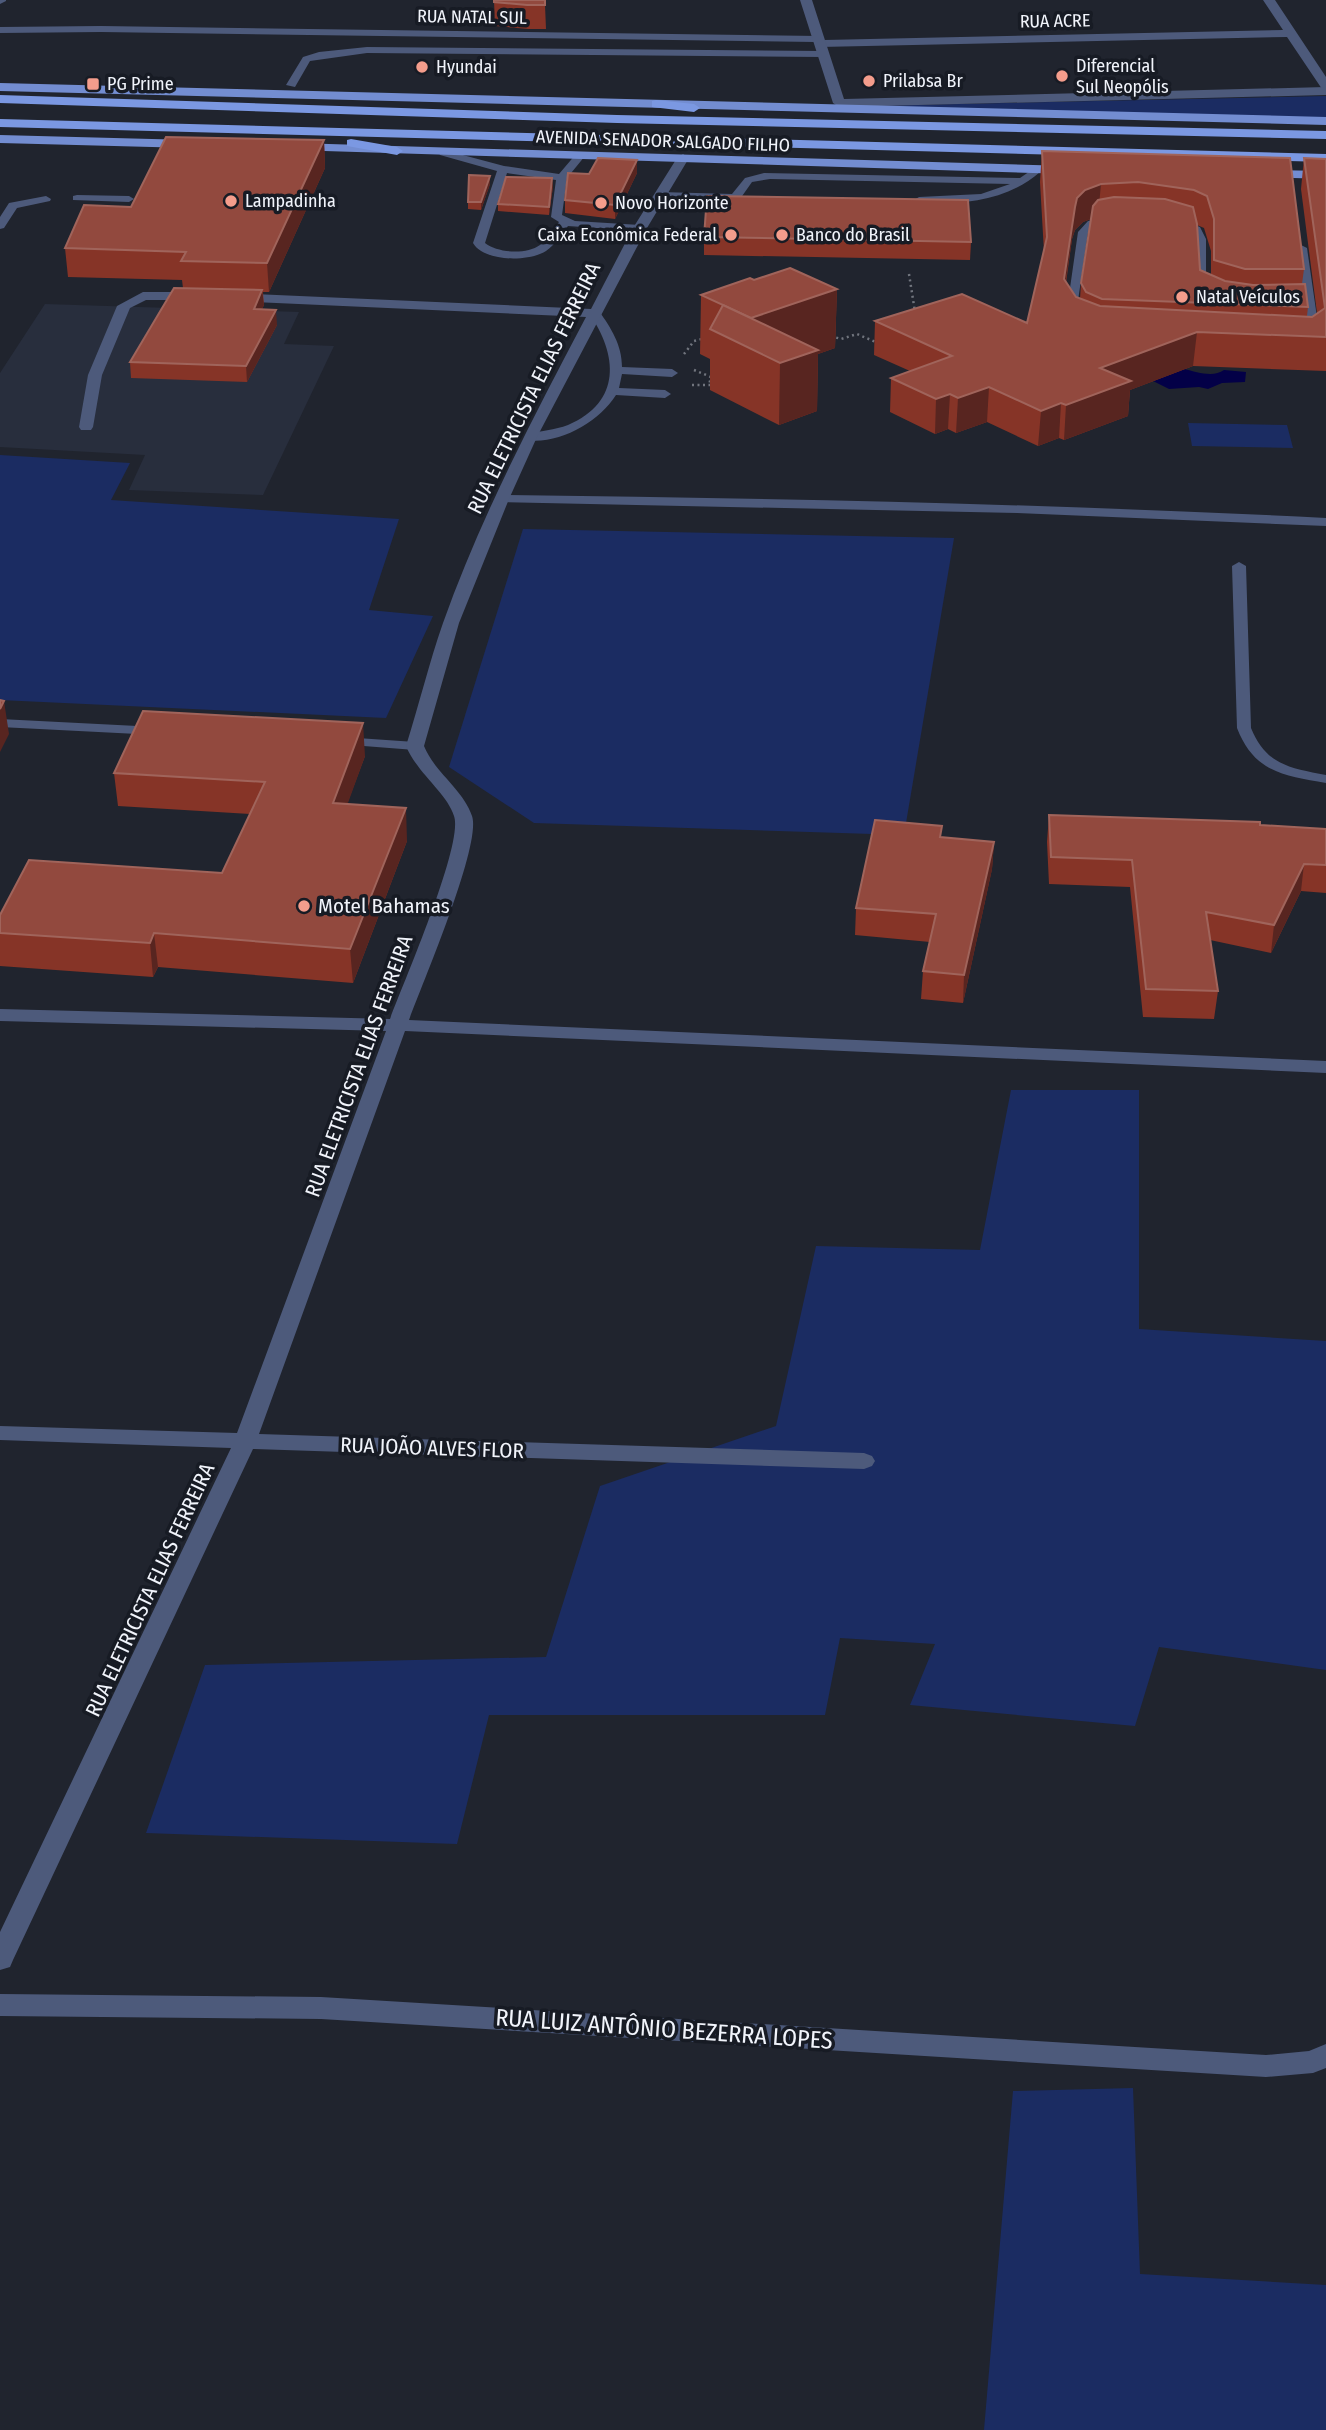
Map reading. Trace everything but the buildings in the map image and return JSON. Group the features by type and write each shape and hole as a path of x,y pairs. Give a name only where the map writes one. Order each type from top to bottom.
{"highway":[{"name":"AVENIDA SENADOR SALGADO FILHO","path":"0,99 1326,135"},
{"path":"656,104 825,123"},
{"name":"AVENIDA SENADOR SALGADO FILHO","path":"0,123 1326,158"},
{"path":"249,129 397,151"},
{"path":"1080,167 1203,155"}],"main road":[{"name":"AVENIDA SENADOR SALGADO FILHO","path":"0,87 1326,121"},
{"path":"0,139 198,144"},
{"name":"AVENIDA SENADOR SALGADO FILHO","path":"278,147 1036,170 1080,167"},
{"path":"1250,174 1292,181 1326,175"}],"street":[{"path":"806,0 839,103 1326,89"},
{"path":"1269,0 1326,89"},
{"name":"RUA NATAL SUL","path":"0,30 102,29 821,46"},
{"name":"RUA ACRE","path":"821,46 1291,33"},
{"name":"RUA ELETRICISTA ELIAS FERREIRA","path":"0,1960 245,1442 458,859 465,824 456,803 430,776 415,746 451,623 501,499 530,437 640,228 683,158"},
{"path":"86,427 94,375 124,306 129,300 143,296 335,300 595,313"},
{"path":"0,1015 399,1025 1326,1067"},
{"name":"RUA JOÃO ALVES FLOR","path":"0,1433 864,1461"},
{"name":"RUA LUIZ ANTÔNIO BEZERRA LOPES","path":"0,2005 321,2008 1266,2066 1313,2062 1326,2055"}],"lane":[{"path":"291,85 306,59 367,50 821,46"},
{"path":"444,152 503,169 562,178"},
{"path":"580,156 562,178 556,217 565,222 640,228"},
{"path":"503,169 481,247 520,254 536,251 542,249 565,222"},
{"path":"909,200 967,199 993,195 1014,188 1036,170"},
{"path":"736,197 740,185 746,180 770,176 1024,181"},
{"path":"660,195 749,197"},
{"path":"77,198 129,199"},
{"path":"0,204 13,205 46,199"},
{"path":"0,226 13,205"},
{"path":"1078,326 1070,313 1083,232 1092,223 1129,220"},
{"path":"1169,223 1182,223 1196,229 1201,239 1202,295 1209,302"},
{"path":"1300,241 1314,340 1307,344"},
{"path":"1295,308 1309,308"},
{"path":"530,437 572,427 592,416 613,391 618,370 617,350 595,313"},
{"path":"618,370 672,373"},
{"path":"613,391 665,394"},
{"path":"501,499 808,503 1200,515 1326,522"},
{"path":"1239,566 1244,728 1249,745 1262,759 1288,772 1326,779"},
{"path":"0,723 166,732"},
{"path":"332,741 415,746"}],"path":[{"path":"909,274 915,300 915,319"},
{"path":"821,333 841,340 857,334 877,343 887,341"},
{"path":"709,385 711,377 694,370 683,352 694,341 716,335"},
{"path":"683,385 723,385"}],"shaded area":[{"path":"1326,96 1326,120 869,106"},
{"path":"45,304 299,312 284,344 334,346 263,495 129,490 145,455 0,447 0,373"},
{"path":"1184,369 1210,374 1224,370 1246,372 1245,382 1222,383 1208,389 1169,389 1149,379"},
{"path":"1188,423 1287,425 1293,448 1192,446"},
{"path":"0,455 130,463 111,500 399,519 369,610 433,616 386,718 0,700"},
{"path":"523,529 954,538 904,835 534,823 449,767"},
{"path":"1011,1090 1139,1090 1139,1329 1326,1341 1326,1670 1159,1647 1135,1726 910,1705 935,1644 840,1638 825,1715 489,1715 457,1844 146,1833 205,1665 546,1657 600,1486 776,1426 816,1246 980,1250"},
{"path":"1133,2088 1140,2274 1326,2285 1326,2430 984,2430 1013,2091"}],"place":[{"name":"Hyundai","path":"422,67"},
{"name":"Diferencial Sul Neopólis","path":"1062,76"},
{"name":"Prilabsa Br","path":"869,81"},
{"name":"PG Prime","path":"93,84"},
{"name":"Lampadinha","path":"231,201"},
{"name":"Novo Horizonte","path":"601,203"},
{"name":"Caixa Econômica Federal","path":"731,235"},
{"name":"Banco do Brasil","path":"782,235"},
{"name":"Natal Veículos","path":"1182,297"},
{"name":"Motel Bahamas","path":"304,906"}]}
